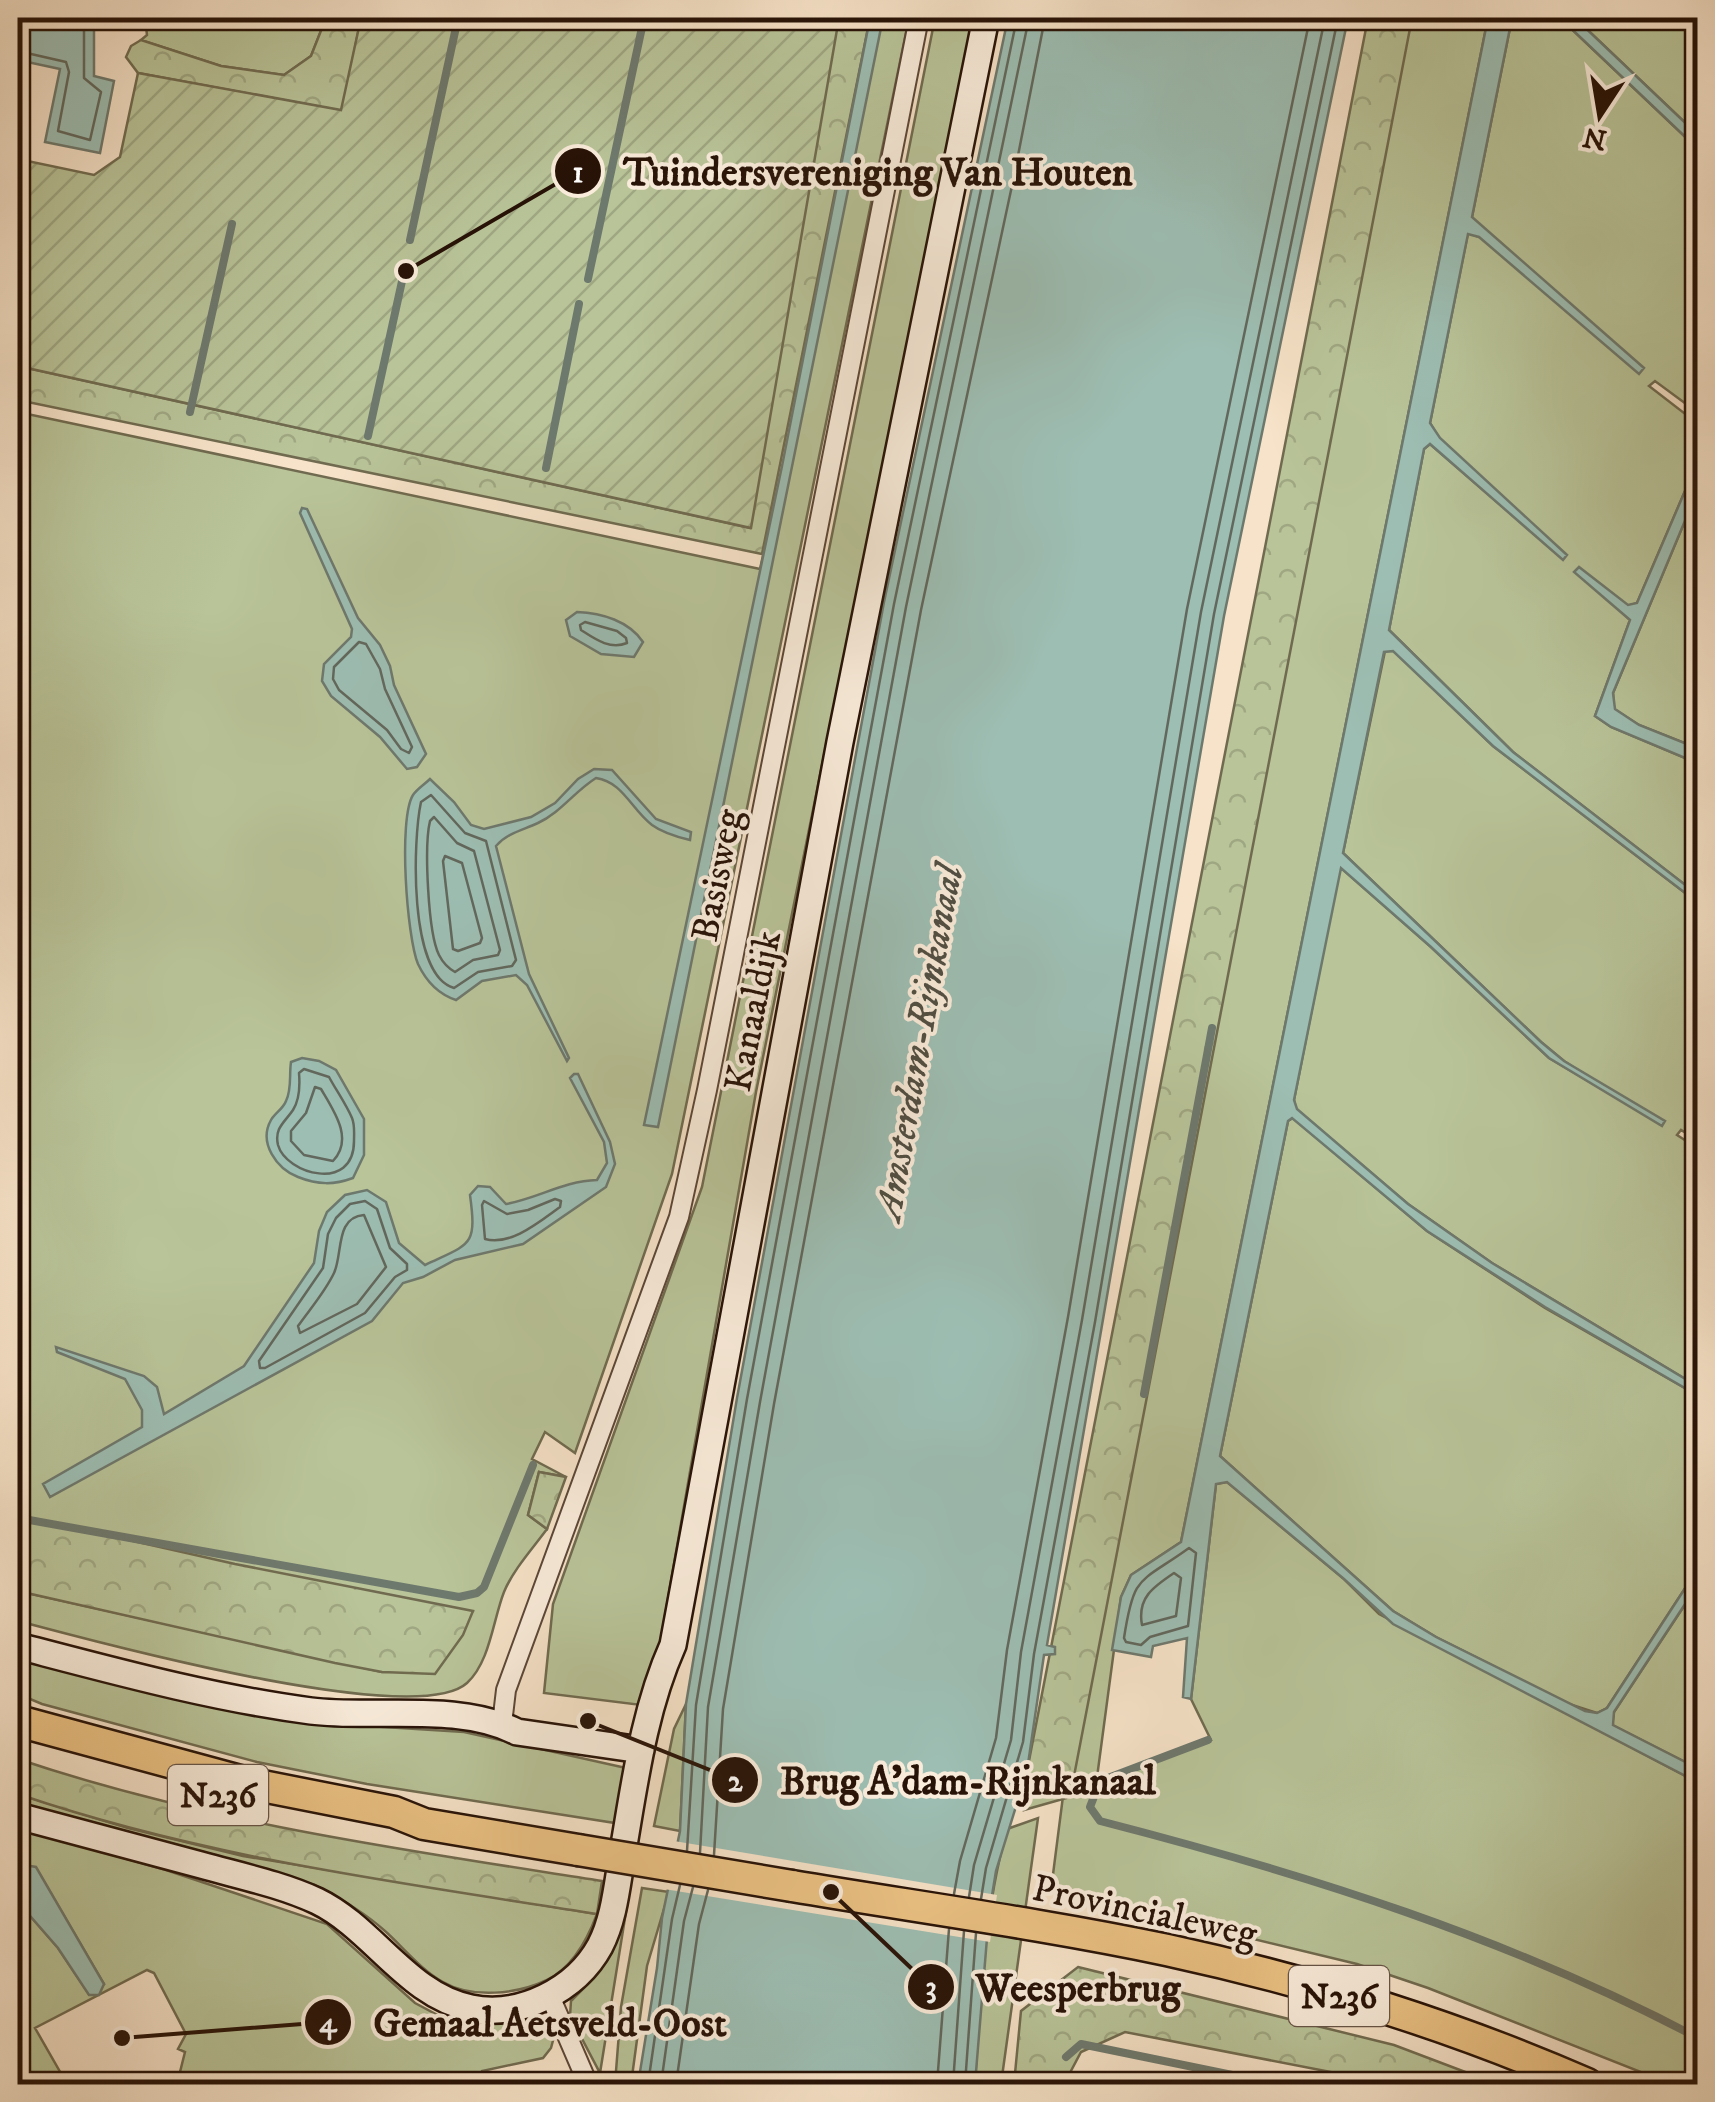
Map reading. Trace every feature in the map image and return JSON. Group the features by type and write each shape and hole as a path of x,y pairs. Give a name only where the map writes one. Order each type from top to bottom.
{"main road":[{"name":"N236","path":"18,1721 246,1784 394,1812 424,1824"},
{"name":"N236","path":"18,1739 221,1796 392,1824 424,1824"},
{"name":"Provincialeweg","path":"424,1824 1083,1934 1229,1965 1370,2005 1587,2084"}],"street":[{"name":"Basisweg","path":"502,1724 506,1690 678,1217 707,1090 919,18"},
{"name":"Kanaaldijk","path":"550,1996 578,1975 599,1948 612,1914 641,1750 658,1679 673,1645 840,742 986,18"},
{"path":"18,1646 204,1692 287,1708 430,1714 641,1750"},
{"path":"18,1816 289,1889 343,1916 414,1980 442,1998 472,2008 508,2009 550,1996 588,2084"}],"green space":[{"path":"145,18 326,18 311,56 284,75 221,66 141,40 147,35"},
{"path":"326,18 361,18 342,111 138,73 126,57 131,46 141,40 221,66 284,75 311,56"},
{"path":"361,18 839,18 751,528 18,366 18,159 94,175 120,157 138,73 341,110"},
{"path":"838,18 870,18 762,554 18,400 18,366 750,528"},
{"path":"882,18 909,18 672,1174 575,1453 545,1432 532,1459 566,1477 539,1472 528,1515 547,1529 508,1584 481,1664 467,1683 436,1695 385,1696 250,1677 18,1621 18,1591 382,1672 412,1671 472,1612 369,1591 18,1533 18,412 760,569"},
{"path":"935,18 973,18 756,1092 655,1673 641,1705 544,1693 553,1604 702,1187"},
{"path":"1368,18 1412,18 1070,1797 1024,1810 1027,1771"},
{"path":"1373,18 1488,18 1181,1542 1131,1575 1121,1597 1096,1785 1211,1740 1191,1699 1216,1484 1227,1482 1344,1579 1379,1614 1697,1782 1697,2084 1671,2084 1357,1964 1051,1890 1106,1460"},
{"path":"1512,18 1560,18 1697,148 1697,412 1655,381 1649,386 1697,423 1697,463 1637,603 1628,606 1579,568 1630,620 1595,716 1611,727 1697,763 1697,894 1513,752 1389,630 1424,449 1430,444 1563,559 1439,438 1430,423 1468,233 1479,237 1472,217"},
{"path":"1575,18 1697,18 1697,134"},
{"path":"1697,492 1697,748 1639,725 1614,709 1613,693"},
{"path":"1385,651 1394,651 1493,746 1697,902 1697,1140 1681,1130 1677,1135 1697,1148 1697,1386 1492,1263 1408,1204 1296,1109 1294,1100 1340,867 1549,1058 1663,1125 1541,1042 1343,853"},
{"path":"1293,1118 1427,1231 1545,1308 1697,1395 1697,1570 1607,1708 1597,1713 1569,1704 1393,1611 1220,1456 1288,1121"},
{"path":"539,1472 566,1477 547,1529 528,1515"},
{"path":"18,1515 235,1564 473,1611 463,1635 435,1674 382,1672 335,1663 18,1591"},
{"path":"1692,1594 1697,1597 1697,1768 1612,1725 1614,1712"},
{"path":"18,1658 304,1722 464,1732 626,1768 615,1823 367,1784 257,1762 42,1704 18,1694"},
{"path":"686,1704 680,1831 654,1826 674,1729"},
{"path":"18,1759 234,1818 602,1881 597,1914 304,1866 89,1816 18,1794"},
{"path":"18,1794 128,1828 243,1856 597,1914 578,1952 556,1975 509,1991 467,1991 435,1977 369,1918 315,1885 18,1805"},
{"path":"1038,1818 1001,2084 975,2084 984,1956 999,1861 1007,1829"},
{"path":"18,1828 166,1870 327,1924 415,2003 447,2020 484,2025 538,2019 555,2033 543,2058 482,2071 480,2081 540,2072 562,2077 570,2084 177,2084 185,2052 178,2049 186,2034 154,1973 147,1970 35,2028 67,2084 18,2084 18,1902 58,1948 89,1994 104,1984 36,1868 18,1864"},
{"path":"630,1887 600,2073 570,2016 571,2001 595,1975 611,1949"},
{"path":"642,1888 669,1892 647,1966 631,2084 615,2084 621,2007"},
{"path":"1078,1967 1394,2045 1497,2084 1375,2084 1125,2032 1081,2052 1064,2084 1014,2084 1021,2011"}],"water":[{"path":"18,18 94,18 94,76 114,81 100,153 45,142 60,69 18,60"},
{"path":"870,18 883,18 658,1127 644,1125 782,466"},
{"name":"Amsterdam-Rijnkanaal","path":"1008,18 1348,18 1224,616 1047,1645 1055,1647 1055,1654 1044,1655 1027,1771 996,1871 975,2084 638,2084 662,1918 680,1831 686,1704 737,1398 884,602"},
{"path":"1488,18 1512,18 1472,217 1644,368 1639,374 1479,237 1468,234 1430,423 1440,438 1567,555 1563,560 1430,444 1424,449 1389,630 1513,752 1697,894 1697,902 1493,746 1393,651 1384,652 1343,853 1541,1042 1564,1061 1665,1121 1662,1126 1549,1058 1341,868 1294,1100 1297,1109 1408,1204 1492,1263 1697,1386 1697,1395 1545,1307 1427,1231 1292,1118 1288,1121 1220,1456 1393,1611 1436,1637 1585,1711 1597,1713 1607,1708 1697,1570 1697,1597 1691,1595 1614,1712 1613,1725 1697,1768 1697,1782 1393,1624 1227,1482 1216,1484 1191,1699 1183,1697 1187,1638 1153,1646 1151,1657 1112,1650 1121,1597 1131,1575 1181,1542"},
{"path":"1560,18 1575,18 1697,134 1697,148"},
{"path":"1697,463 1697,492 1613,693 1615,709 1639,725 1697,748 1697,763 1611,727 1595,716 1630,620 1574,572 1579,567 1628,605 1637,603"},
{"path":"302,508 307,509 358,618 380,645 390,666 394,685 426,754 417,767 407,769 380,737 331,696 322,681 324,664 351,637 352,629 300,513"},
{"path":"577,612 605,616 630,629 643,642 634,657 601,654 570,636 566,620"},
{"path":"594,769 612,770 656,819 691,832 690,840 656,828 620,790 596,778 546,819 510,835 496,846 529,974 569,1058 567,1061 527,985 516,975 482,981 456,1000 438,990 425,976 410,930 406,828 413,795 430,779 471,825 484,829 531,817 555,803"},
{"path":"302,1058 336,1070 364,1119 364,1155 353,1178 326,1183 298,1177 277,1162 268,1146 271,1120 288,1096 291,1062"},
{"path":"578,1074 610,1142 615,1164 606,1187 523,1244 455,1260 403,1283 372,1321 50,1497 43,1484 142,1427 142,1410 125,1379 57,1352 56,1347 144,1376 157,1387 164,1414 244,1366 314,1263 319,1231 327,1212 345,1195 367,1190 386,1202 399,1243 425,1265 467,1241 472,1225 470,1195 478,1186 490,1187 506,1204 573,1183 597,1180 607,1163 604,1142 570,1078"},
{"path":"18,1864 36,1867 104,1984 99,1995 89,1995 58,1948 18,1902"}],"pier":[{"path":"674,1841 997,1895 990,1942 664,1889"}],"waterway":[{"path":"410,240 458,18"},
{"path":"588,279 644,18"},
{"path":"190,412 232,224"},
{"path":"368,436 406,263"},
{"path":"546,468 579,304"},
{"path":"1144,1394 1212,1028"},
{"path":"18,1518 459,1597 484,1587 533,1465"},
{"path":"1208,1740 1100,1781 1090,1807 1100,1821 1254,1863 1480,1939 1554,1969 1698,2038"},
{"path":"1066,2057 1081,2044 1276,2084"}],"place":[{"name":"Tuindersvereniging Van Houten","path":"406,271"},
{"name":"Brug A'dam-Rijnkanaal","path":"588,1721"},
{"name":"Weesperbrug","path":"831,1892"},
{"name":"Gemaal Aetsveld-Oost","path":"122,2038"}]}
